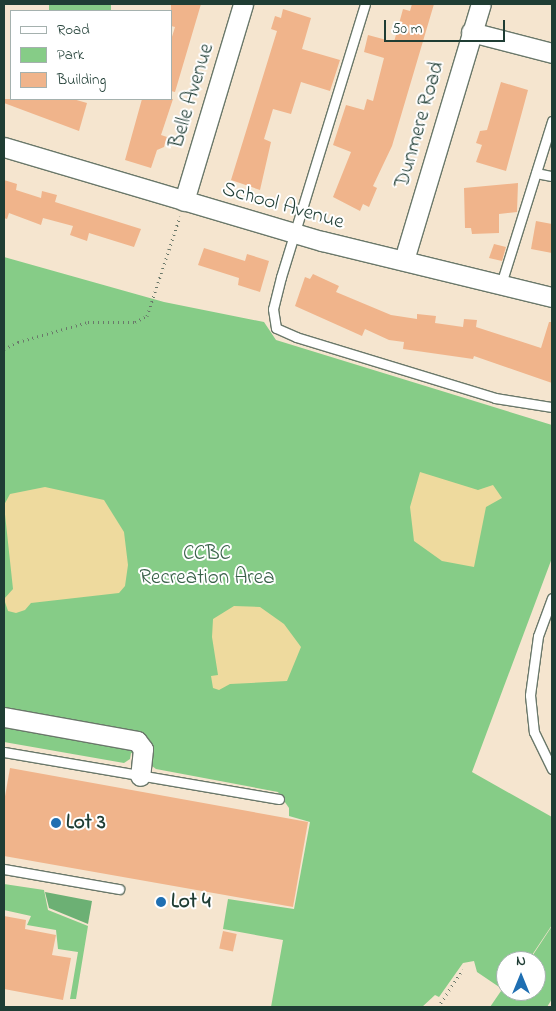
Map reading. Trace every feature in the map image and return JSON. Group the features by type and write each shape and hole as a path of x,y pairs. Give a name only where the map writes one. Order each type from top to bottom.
{"street":[{"name":"Belle Avenue","path":"184,201 243,4"},
{"name":"Dunmere Road","path":"404,260 471,32 481,4"},
{"path":"471,32 552,53"},
{"name":"School Avenue","path":"4,147 297,234 552,297"},
{"path":"4,717 137,741 143,749 140,776"}],"lane":[{"path":"365,4 297,234 273,308 276,328 296,337 496,398 552,407"},
{"path":"501,284 552,120"},
{"path":"536,173 552,176"},
{"path":"552,598 538,636 530,695 534,732 552,769"},
{"path":"4,752 279,799"},
{"path":"4,869 119,889"}],"path":[{"path":"4,349 18,342 88,322 135,322 147,316 184,201"},
{"path":"438,1007 463,969"}],"green space":[{"path":"49,4 111,4 111,10 49,10"},
{"name":"CCBC Recreation Area","path":"4,257 164,302 264,322 276,340 552,425 552,558 472,772 552,817 552,925 535,951 496,951 496,985 477,972 474,961 463,963 439,997 435,995 422,1007 271,1007 283,940 223,929 228,899 294,909 310,822 289,816 289,808 278,792 156,769 152,766 153,758 131,753 130,759 124,763 4,742"},
{"path":"4,884 44,890 48,910 88,926 76,999 70,999 78,952 58,949 56,930 27,925 31,916 4,910"},
{"path":"45,892 92,901 88,924 49,908"},
{"path":"552,926 552,999 547,1007 490,1007 496,998 496,1001 546,1001 546,951 536,951"}],"sand":[{"path":"420,472 478,490 493,485 502,498 486,507 474,567 442,561 414,541 410,507"},
{"path":"45,487 104,500 124,532 128,565 125,586 119,593 31,603 25,610 16,613 8,611 4,599 13,589 4,505 10,494"},
{"path":"234,606 260,607 284,624 301,647 287,681 230,684 219,690 213,688 211,676 218,675 212,637 213,619"}],"building":[{"path":"171,4 201,4 175,92 172,91 172,37 175,27 172,26"},
{"path":"412,4 434,4 392,146 373,186 377,188 369,207 363,204 360,211 333,197 351,152 333,145 346,105 364,110 367,99 373,101 384,58 364,52 368,35 394,42 403,9 410,11"},
{"path":"283,9 311,18 302,49 340,60 330,91 301,82 291,114 273,109 264,139 271,142 260,190 231,180 277,31 271,29 275,16 281,18"},
{"path":"501,82 528,90 506,171 476,162 482,145 476,143 480,131 487,130"},
{"path":"4,99 10,99 76,100 87,103 79,131 4,103"},
{"path":"173,99 161,135 167,137 164,147 157,150 151,168 125,160 142,100"},
{"path":"4,180 17,184 16,190 41,198 42,191 57,195 55,202 141,229 134,247 89,233 87,241 70,235 73,226 43,218 41,225 9,213 7,219 4,218"},
{"path":"518,183 517,212 499,214 499,233 472,234 471,228 465,228 464,188"},
{"path":"536,221 552,224 552,253 531,249"},
{"path":"494,244 506,247 502,261 489,258"},
{"path":"204,248 245,261 247,254 269,261 260,292 238,285 239,278 198,265"},
{"path":"313,274 339,286 336,292 391,315 417,319 417,314 436,316 435,323 463,327 464,319 477,320 476,327 541,348 549,322 552,322 552,383 474,356 473,359 403,349 404,342 389,340 365,329 362,336 295,306 305,277 310,279"},
{"path":"10,768 308,822 293,907 4,856 4,802"},
{"path":"4,916 26,920 25,929 56,935 52,955 71,958 63,1000 4,989"},
{"path":"223,931 237,934 233,952 219,949"}],"place":[{"name":"Lot 3","path":"56,823"},
{"name":"Lot 4","path":"161,902"}]}
